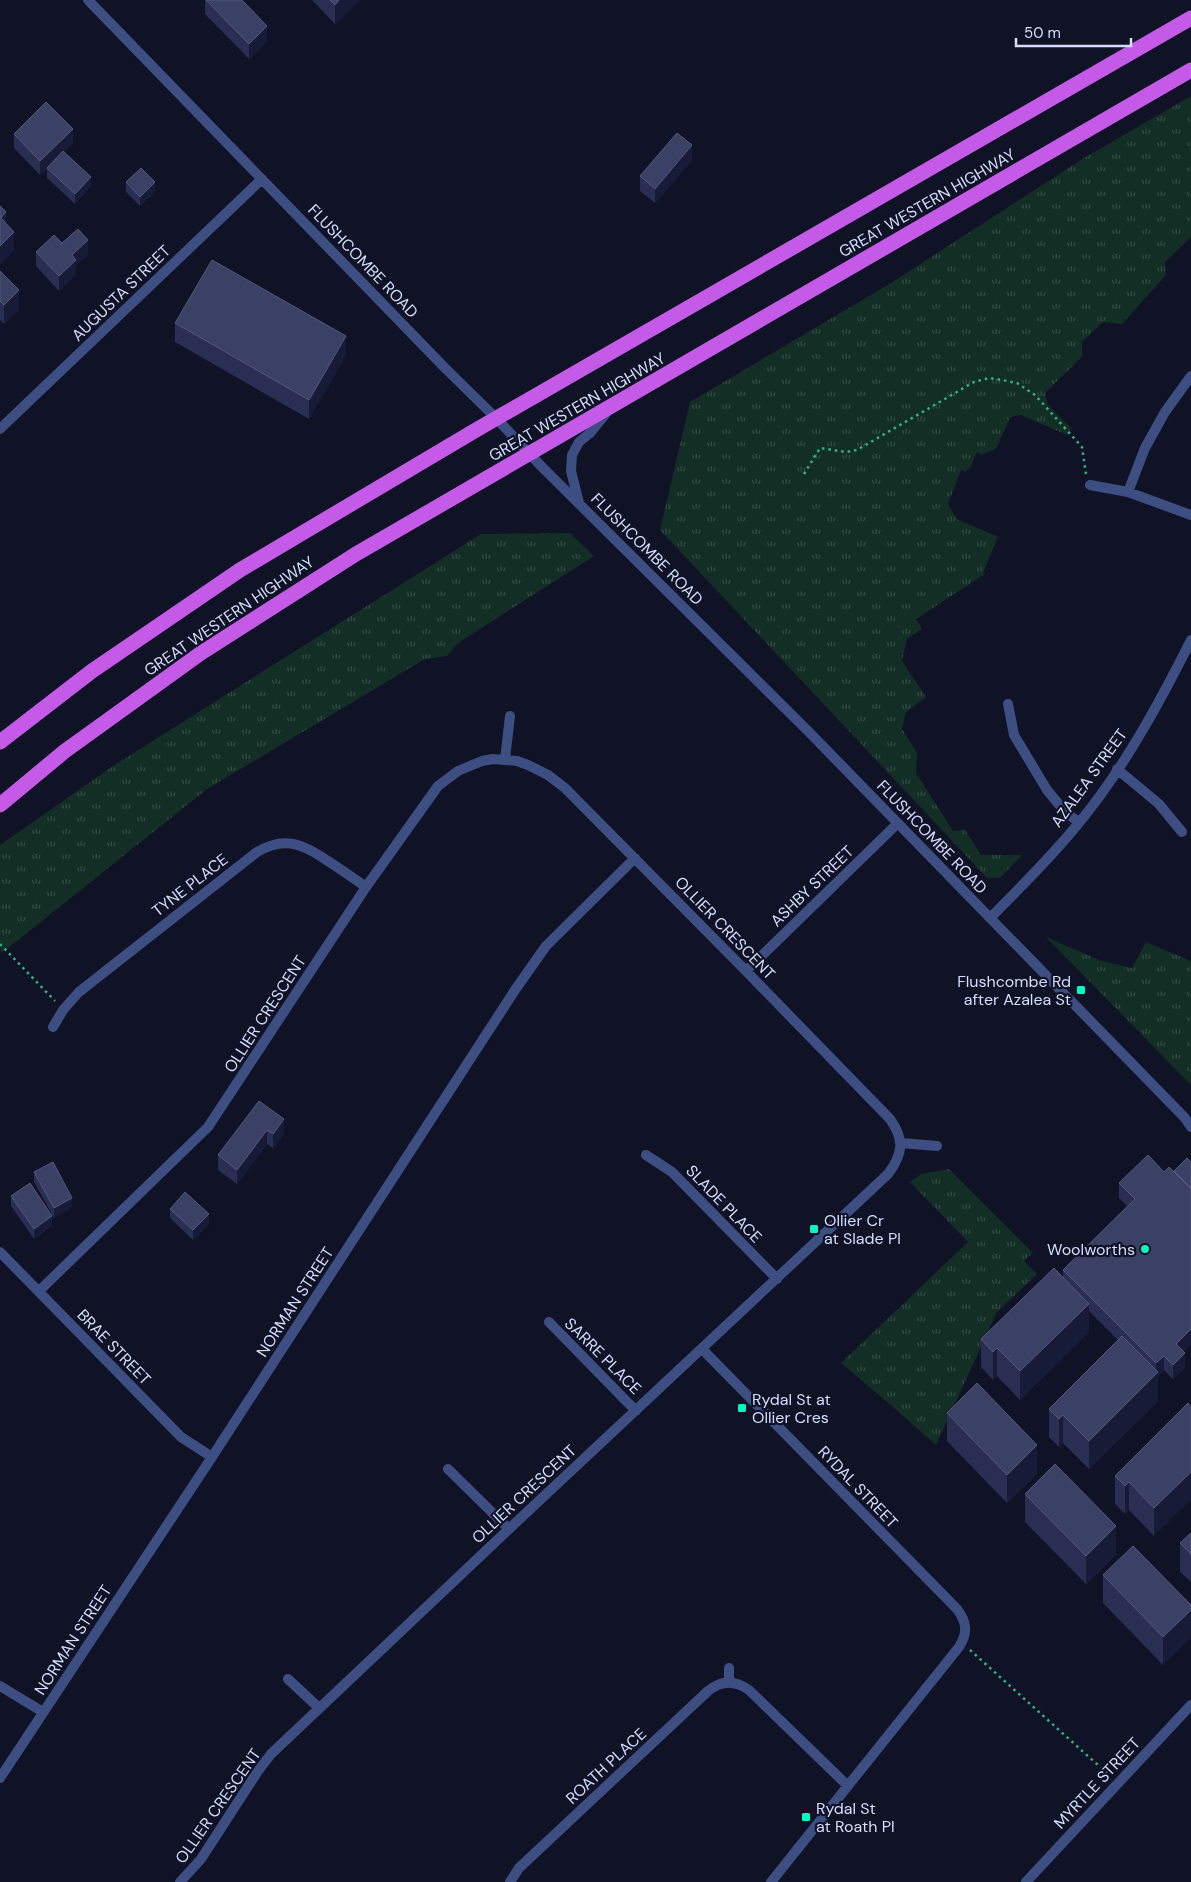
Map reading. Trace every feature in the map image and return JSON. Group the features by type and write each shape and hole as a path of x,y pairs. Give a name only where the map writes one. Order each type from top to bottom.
{"highway":[{"name":"GREAT WESTERN HIGHWAY","path":"0,742 92,671 240,570 496,418 1191,18"},
{"name":"GREAT WESTERN HIGHWAY","path":"0,805 66,751 201,653 356,554 1191,70"}],"street":[{"name":"FLUSHCOMBE ROAD","path":"88,0 579,504 729,651 1189,1122"},
{"name":"AUGUSTA STREET","path":"0,429 262,179"},
{"path":"1128,492 1146,448 1165,412 1191,376"},
{"path":"579,504 571,471 572,455 579,442 590,433 611,407"},
{"path":"1090,485 1128,492 1191,515"},
{"name":"AZALEA STREET","path":"990,918 1046,860 1079,822 1117,769 1170,682 1191,640"},
{"path":"1008,704 1014,735 1047,790 1066,813 1079,822"},
{"path":"505,759 510,716"},
{"name":"OLLIER CRESCENT","path":"40,1291 208,1127 366,887 424,803 438,786 458,771 482,760 505,759 528,765 557,781 746,971 890,1119 898,1130 901,1143 899,1157 888,1174 271,1754 201,1859 180,1882"},
{"path":"1117,769 1159,804 1182,832"},
{"name":"ASHBY STREET","path":"746,971 898,823"},
{"name":"TYNE PLACE","path":"53,1027 63,1010 78,992 267,846 284,842 303,846 366,887"},
{"name":"NORMAN STREET","path":"0,1778 212,1457 515,990 546,946 635,858"},
{"path":"901,1143 937,1146"},
{"name":"SLADE PLACE","path":"646,1155 672,1172 777,1279"},
{"name":"BRAE STREET","path":"0,1252 181,1437 212,1457"},
{"name":"SARRE PLACE","path":"549,1322 636,1411"},
{"name":"RYDAL STREET","path":"702,1349 957,1609 971,1628 962,1642 771,1882"},
{"path":"448,1469 509,1529"},
{"path":"729,1668 729,1682 739,1684 749,1690 848,1786"},
{"path":"288,1679 319,1708"},
{"name":"ROATH PLACE","path":"510,1882 519,1868 708,1691 715,1686 729,1682"},
{"path":"0,1686 43,1712"},
{"name":"MYRTLE STREET","path":"1026,1882 1191,1705"}],"path":[{"path":"804,474 820,448 846,452 857,450 974,382 989,378 1017,383 1035,395 1082,447 1084,466 1090,485"},
{"path":"0,944 63,1010"},
{"path":"962,1642 1118,1783"}],"green space":[{"path":"1191,96 1191,237 1165,262 1166,275 1122,324 1103,322 1082,342 1082,357 1045,393 1048,405 1072,429 1067,435 1021,415 1010,417 996,449 981,455 977,452 971,466 965,472 961,470 948,504 957,519 998,537 983,572 985,574 916,619 922,629 907,639 902,661 926,697 906,712 902,729 917,753 916,773 953,831 965,830 981,855 1022,855 1000,878 987,878 660,530 690,402 891,283 1084,158"},
{"path":"570,533 594,556 458,643 447,656 425,659 207,789 2,953 0,950 0,845 113,766 481,534"},
{"path":"1046,937 1099,960 1132,968 1146,942 1191,961 1191,1085"},
{"path":"949,1169 1033,1253 1024,1261 1037,1274 997,1312 936,1445 841,1363 968,1242 910,1182 921,1174"}],"building":[{"path":"206,0 242,0 267,26 249,44"},
{"path":"330,0 339,0 335,5"},
{"path":"46,102 73,129 40,161 14,134"},
{"path":"677,133 692,145 655,189 640,176"},
{"path":"63,151 91,177 75,194 47,168"},
{"path":"141,168 155,182 140,197 126,182"},
{"path":"0,206 6,212 1,218 14,232 0,246"},
{"path":"78,229 88,240 72,255 76,260 59,276 36,252 54,235 62,243"},
{"path":"212,260 346,336 309,400 175,323"},
{"path":"0,271 19,290 4,305 0,301"},
{"path":"259,1101 284,1119 273,1134 267,1130 237,1170 218,1155"},
{"name":"Woolworths","path":"1148,1155 1164,1172 1169,1167 1191,1189 1191,1329 1176,1344 1185,1353 1173,1365 1164,1356 1156,1363 1063,1270 1135,1199 1119,1183"},
{"path":"1187,1158 1191,1162 1191,1188 1174,1171"},
{"path":"53,1162 72,1198 54,1208 34,1172"},
{"path":"30,1183 52,1216 34,1229 11,1196"},
{"path":"185,1192 209,1214 193,1230 170,1209"},
{"path":"1054,1268 1089,1304 1020,1371 997,1348 993,1352 981,1339"},
{"path":"1122,1336 1158,1372 1089,1441 1063,1415 1059,1419 1049,1409"},
{"path":"977,1383 1037,1445 1007,1475 947,1413"},
{"path":"1188,1403 1191,1407 1191,1472 1154,1508 1129,1482 1125,1486 1115,1476"},
{"path":"1055,1464 1116,1526 1086,1556 1025,1494"},
{"path":"1191,1533 1191,1554 1180,1543"},
{"path":"1133,1546 1191,1605 1191,1610 1163,1637 1103,1575"}],"place":[{"name":"Flushcombe Rd after Azalea St","path":"1081,990"},
{"name":"Ollier Cr at Slade Pl","path":"814,1229"},
{"name":"Woolworths","path":"1145,1249"},
{"name":"Rydal St at Ollier Cres","path":"742,1408"},
{"name":"Rydal St at Roath Pl","path":"806,1817"}]}
